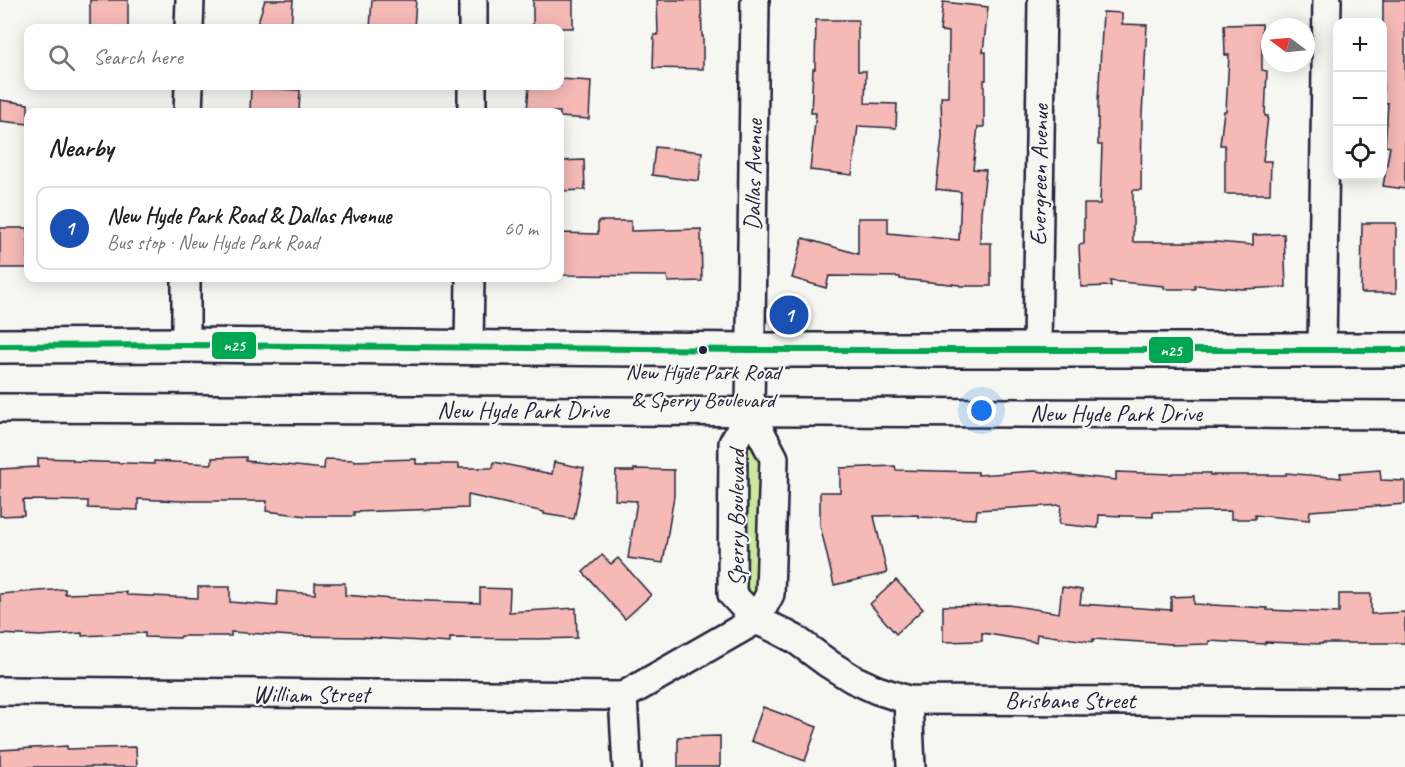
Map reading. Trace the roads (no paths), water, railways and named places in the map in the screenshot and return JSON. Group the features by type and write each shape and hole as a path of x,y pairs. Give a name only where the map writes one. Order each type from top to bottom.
{"main road":[{"path":"0,346 186,345 751,350 1405,350"}],"street":[{"path":"189,24 190,0"},
{"path":"473,24 474,0"},
{"name":"Dallas Avenue","path":"751,350 755,0"},
{"name":"Evergreen Avenue","path":"1037,349 1042,0"},
{"path":"1322,350 1327,0"},
{"path":"188,108 189,90"},
{"path":"472,90 472,108"},
{"path":"186,282 186,345"},
{"path":"469,347 470,282"},
{"name":"Sperry Boulevard","path":"751,350 750,412 733,443 732,594 756,621"},
{"name":"New Hyde Park Drive","path":"0,408 1405,415"},
{"name":"Sperry Boulevard","path":"623,696 756,621 770,594 774,458 750,412"},
{"name":"Brisbane Street","path":"756,621 795,639 853,679 908,700 1405,702"},
{"name":"William Street","path":"0,691 623,696"},
{"path":"623,696 627,767"},
{"path":"908,700 911,767"}],"place":[{"name":"New Hyde Park Road & Dallas Avenue","path":"789,315"},
{"name":"New Hyde Park Road & Sperry Boulevard","path":"703,350"}]}
